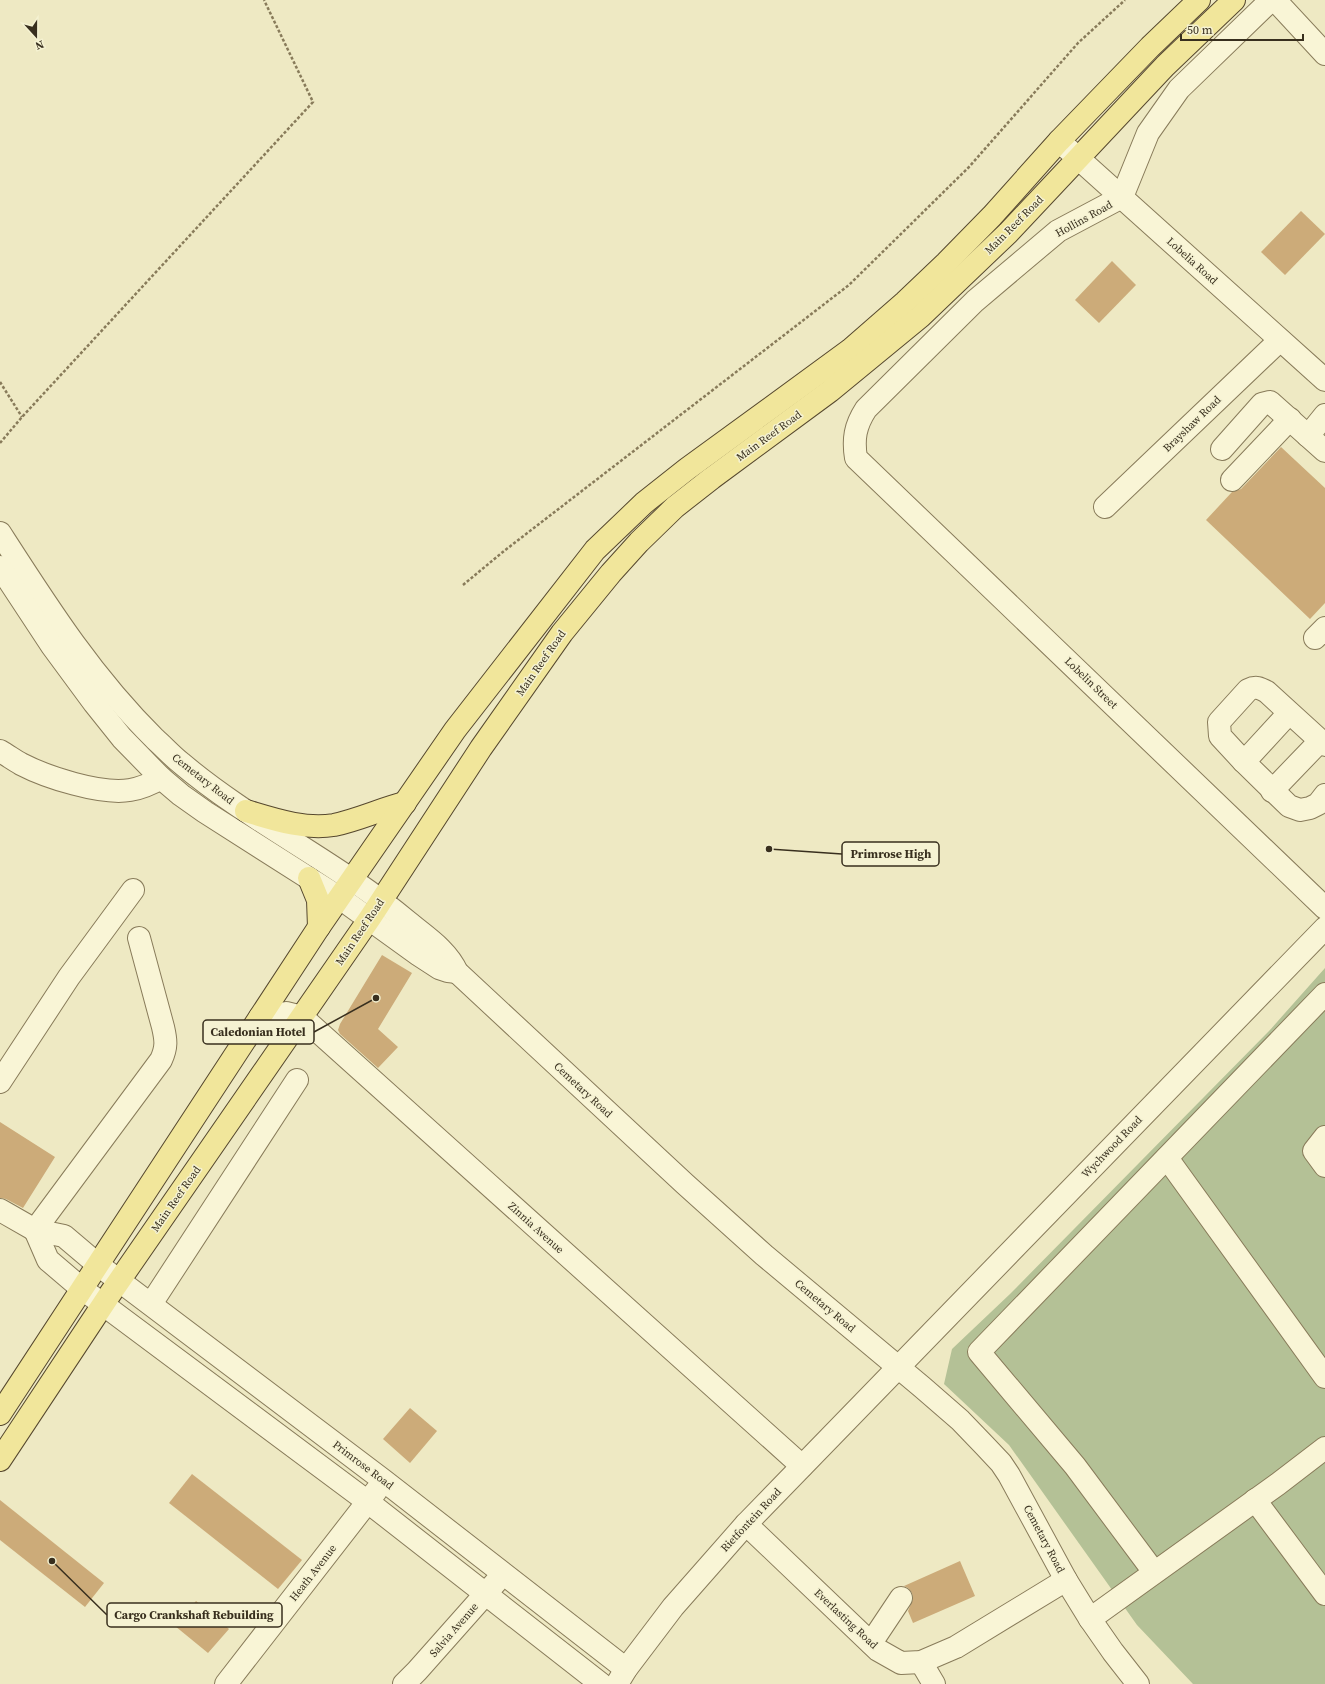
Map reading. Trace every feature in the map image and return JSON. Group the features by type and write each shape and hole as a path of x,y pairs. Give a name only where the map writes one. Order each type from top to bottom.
{"main road":[{"name":"Main Reef Road","path":"0,1414 319,927 353,880 459,724 595,550 644,503 694,464 850,350 899,307 946,263 992,216 1059,141 1150,47 1199,0"},
{"name":"Main Reef Road","path":"0,1460 103,1304 370,918 481,748 562,633 611,573 639,542 676,507 712,478 830,391 920,317 1008,233 1165,66 1234,0"},
{"path":"436,758 463,777"},
{"path":"246,811 285,822 310,826 332,825 355,820 386,808 405,803"},
{"path":"309,878 318,900 319,927"}],"street":[{"name":"Hollins Road","path":"856,458 854,444 858,422 866,409 879,394 975,301 1058,231 1122,197 1148,133 1179,89 1271,0"},
{"path":"1275,0 1325,54"},
{"name":"Lobelia Road","path":"1059,141 1325,380"},
{"name":"Brayshaw Road","path":"1105,507 1280,340"},
{"path":"1222,449 1245,421 1262,404 1270,402 1325,451"},
{"path":"1308,436 1325,415"},
{"path":"1232,480 1290,419"},
{"name":"Lobelin Street","path":"856,458 1325,908"},
{"name":"Cemetary Road","path":"0,533 69,638 110,691 180,762 218,793 382,900 433,942 448,957 457,972 690,1189 764,1255 960,1420 1001,1463 1066,1580 1090,1619 1138,1684"},
{"name":"Cemetary Road","path":"0,568 52,646 94,703 122,738 161,778 181,795 205,812 370,918 419,955 439,968 457,972"},
{"path":"1272,791 1323,743 1267,692 1255,687 1248,690 1223,716 1219,722 1220,736 1272,791 1289,806 1300,810 1310,808 1318,804 1325,795"},
{"path":"1244,762 1289,713"},
{"path":"0,751 21,764 54,777 90,787 112,790 128,790 150,785 161,778"},
{"path":"0,1082 69,977 133,890"},
{"name":"Wychwood Road","path":"898,1367 1325,928"},
{"path":"138,938 163,1027 166,1040 165,1051 161,1060 35,1230 48,1260 103,1304 368,1502 601,1684"},
{"path":"1154,1572 1075,1466 979,1352 1325,994"},
{"name":"Zinnia Avenue","path":"260,1016 286,1013 302,1018 802,1466"},
{"path":"151,1304 297,1080"},
{"path":"1325,1138 1314,1151 1325,1166"},
{"path":"1167,1158 1325,1377"},
{"name":"Primrose Road","path":"0,1210 35,1230 64,1236 119,1281 383,1480 503,1574 622,1677"},
{"path":"159,1346 178,1325"},
{"name":"Rietfontein Road","path":"622,1677 673,1607 746,1524 898,1367"},
{"path":"1090,1619 1325,1448"},
{"name":"Heath Avenue","path":"226,1684 368,1502 383,1480"},
{"path":"1255,1500 1325,1594"},
{"name":"Everlasting Road","path":"746,1524 878,1650 901,1663 921,1662 956,1647 1066,1580"},
{"name":"Salvia Avenue","path":"404,1684 503,1574"},
{"path":"871,1643 901,1598"},
{"path":"921,1662 934,1684"}],"path":[{"path":"0,443 22,417 313,102 264,0"},
{"path":"463,585 504,551 849,285 969,167 1078,43 1125,0"},
{"path":"0,382 22,417"}],"green space":[{"path":"1325,968 1325,1684 1193,1684 1137,1625 1009,1445 944,1384 952,1349 1010,1294 1269,1031"}],"building":[{"path":"1301,211 1325,234 1285,275 1261,252"},
{"path":"1112,261 1136,285 1099,323 1075,300"},
{"path":"1281,447 1325,488 1325,603 1310,619 1206,520 1232,492 1241,489"},
{"path":"382,955 412,973 378,1029 398,1047 378,1068 340,1034 338,1030 340,1024"},
{"path":"0,1122 55,1157 23,1208 6,1199 0,1198"},
{"path":"410,1408 437,1431 410,1463 383,1439"},
{"path":"192,1474 302,1560 278,1589 169,1503"},
{"path":"0,1500 104,1583 85,1607 0,1540"},
{"path":"960,1561 975,1596 913,1623 908,1611 913,1599 912,1593 904,1586"},
{"path":"196,1601 229,1629 208,1653 175,1626"}],"place":[{"name":"Primrose High","path":"769,849"},
{"name":"Caledonian Hotel","path":"376,998"},
{"name":"Cargo Crankshaft Rebuilding","path":"52,1561"}]}
